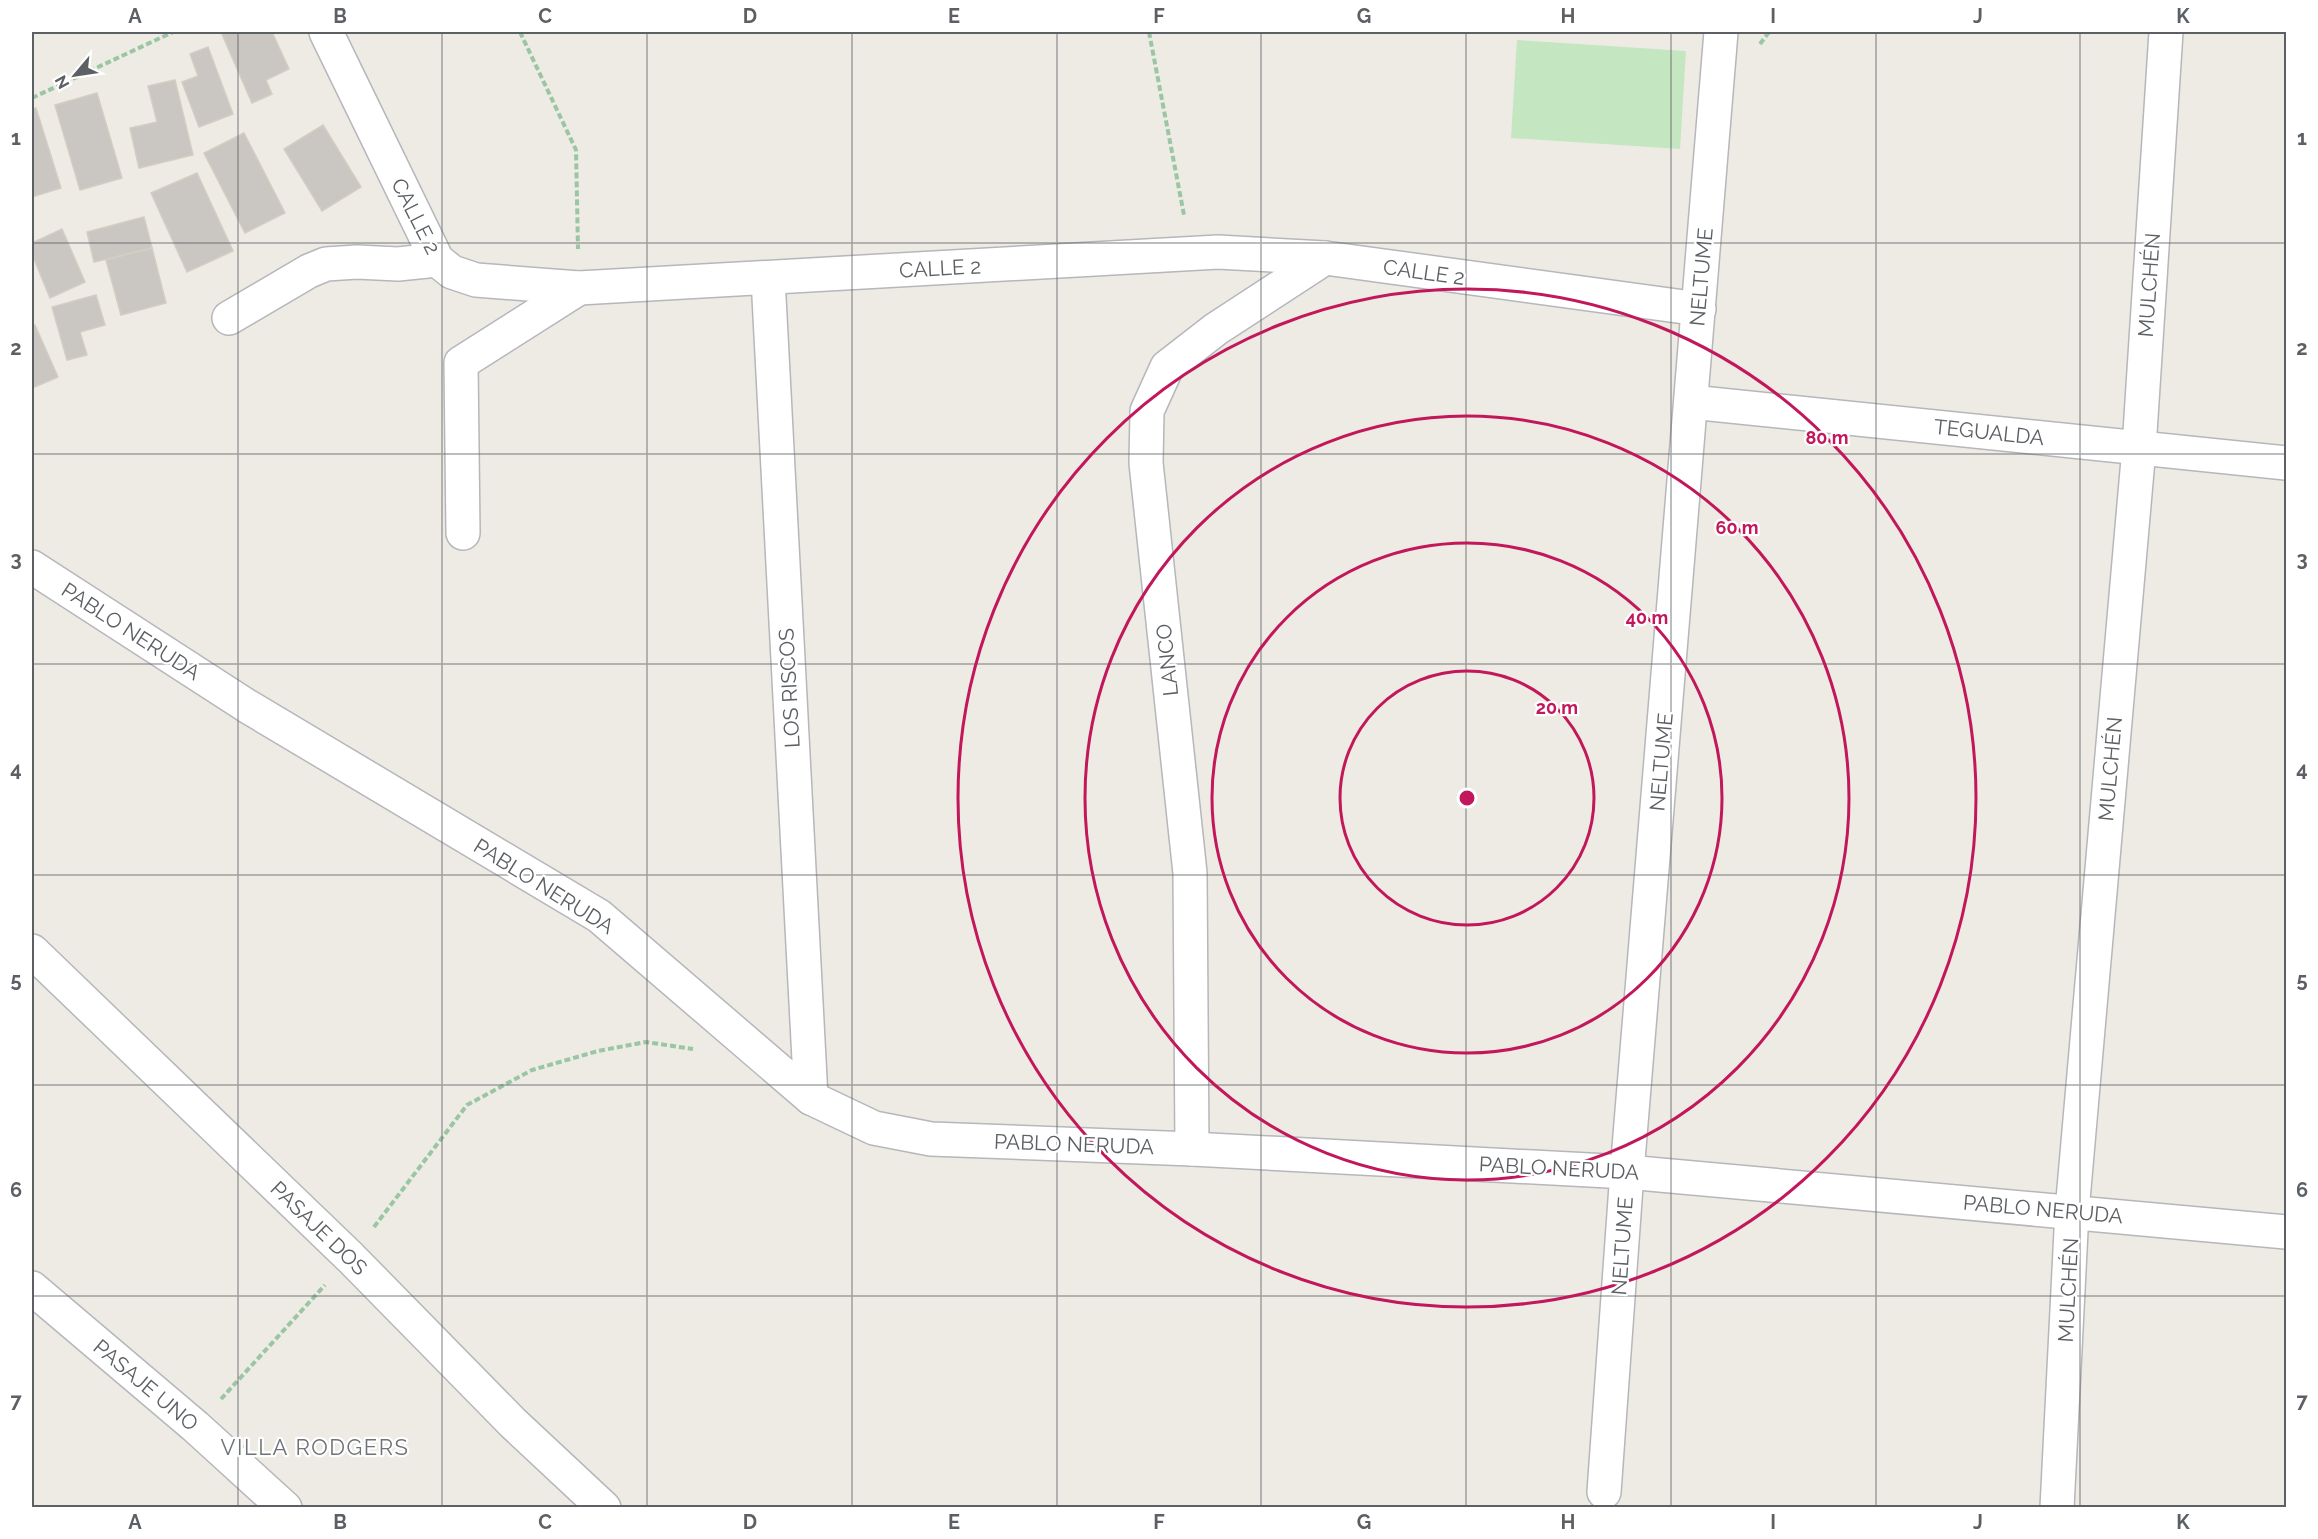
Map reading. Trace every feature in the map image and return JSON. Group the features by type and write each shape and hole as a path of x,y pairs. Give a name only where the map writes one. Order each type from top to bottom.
{"street":[{"name":"CALLE 2","path":"326,32 437,260 452,272 476,280 579,288 1218,252 1325,258 1699,309"},
{"name":"NELTUME","path":"1604,1492 1627,1172 1721,32"},
{"name":"MULCHÉN","path":"2057,1508 2072,1211 2139,448 2166,32"},
{"name":"LANCO","path":"1192,1149 1190,873 1146,464 1147,411 1167,368 1216,328 1325,258"},
{"path":"228,318 309,271 326,264 343,262 398,264 437,260"},
{"name":"LOS RISCOS","path":"768,278 811,1098"},
{"path":"463,533 461,363 579,288"},
{"name":"TEGUALDA","path":"1691,402 2286,463"},
{"name":"PABLO NERUDA","path":"32,567 247,706 599,916 811,1098 874,1128 931,1140 1192,1149 1627,1172 2286,1232"},
{"name":"PASAJE DOS","path":"32,951 351,1258 513,1423 604,1508"},
{"name":"PASAJE UNO","path":"32,1288 196,1426 285,1508"}],"path":[{"path":"32,98 173,32"},
{"path":"520,32 576,150 579,288"},
{"path":"1149,32 1192,254"},
{"path":"196,1426 351,1258 467,1105 532,1070 598,1051 646,1042 697,1050"}],"green space":[{"path":"1517,40 1686,51 1680,149 1511,138"}],"building":[{"path":"221,32 272,32 289,69 266,80 272,94 252,103"},
{"path":"208,47 233,114 199,127 182,82 198,76 190,54"},
{"path":"175,80 193,155 139,168 130,128 157,122 148,86"},
{"path":"97,93 122,178 80,190 55,105"},
{"path":"36,108 61,188 32,197 32,110"},
{"path":"323,125 361,187 322,211 284,149"},
{"path":"244,133 285,213 245,233 204,153"},
{"path":"197,173 233,251 187,272 151,193"},
{"path":"144,217 152,248 94,262 87,232"},
{"path":"62,229 85,282 50,298 32,254 32,243"},
{"path":"152,248 166,303 121,315 106,260"},
{"path":"96,295 105,325 80,332 87,355 67,360 52,307"},
{"path":"35,325 58,377 32,388 32,326"}],"district":[{"name":"VILLA RODGERS","path":"315,1447"}]}
